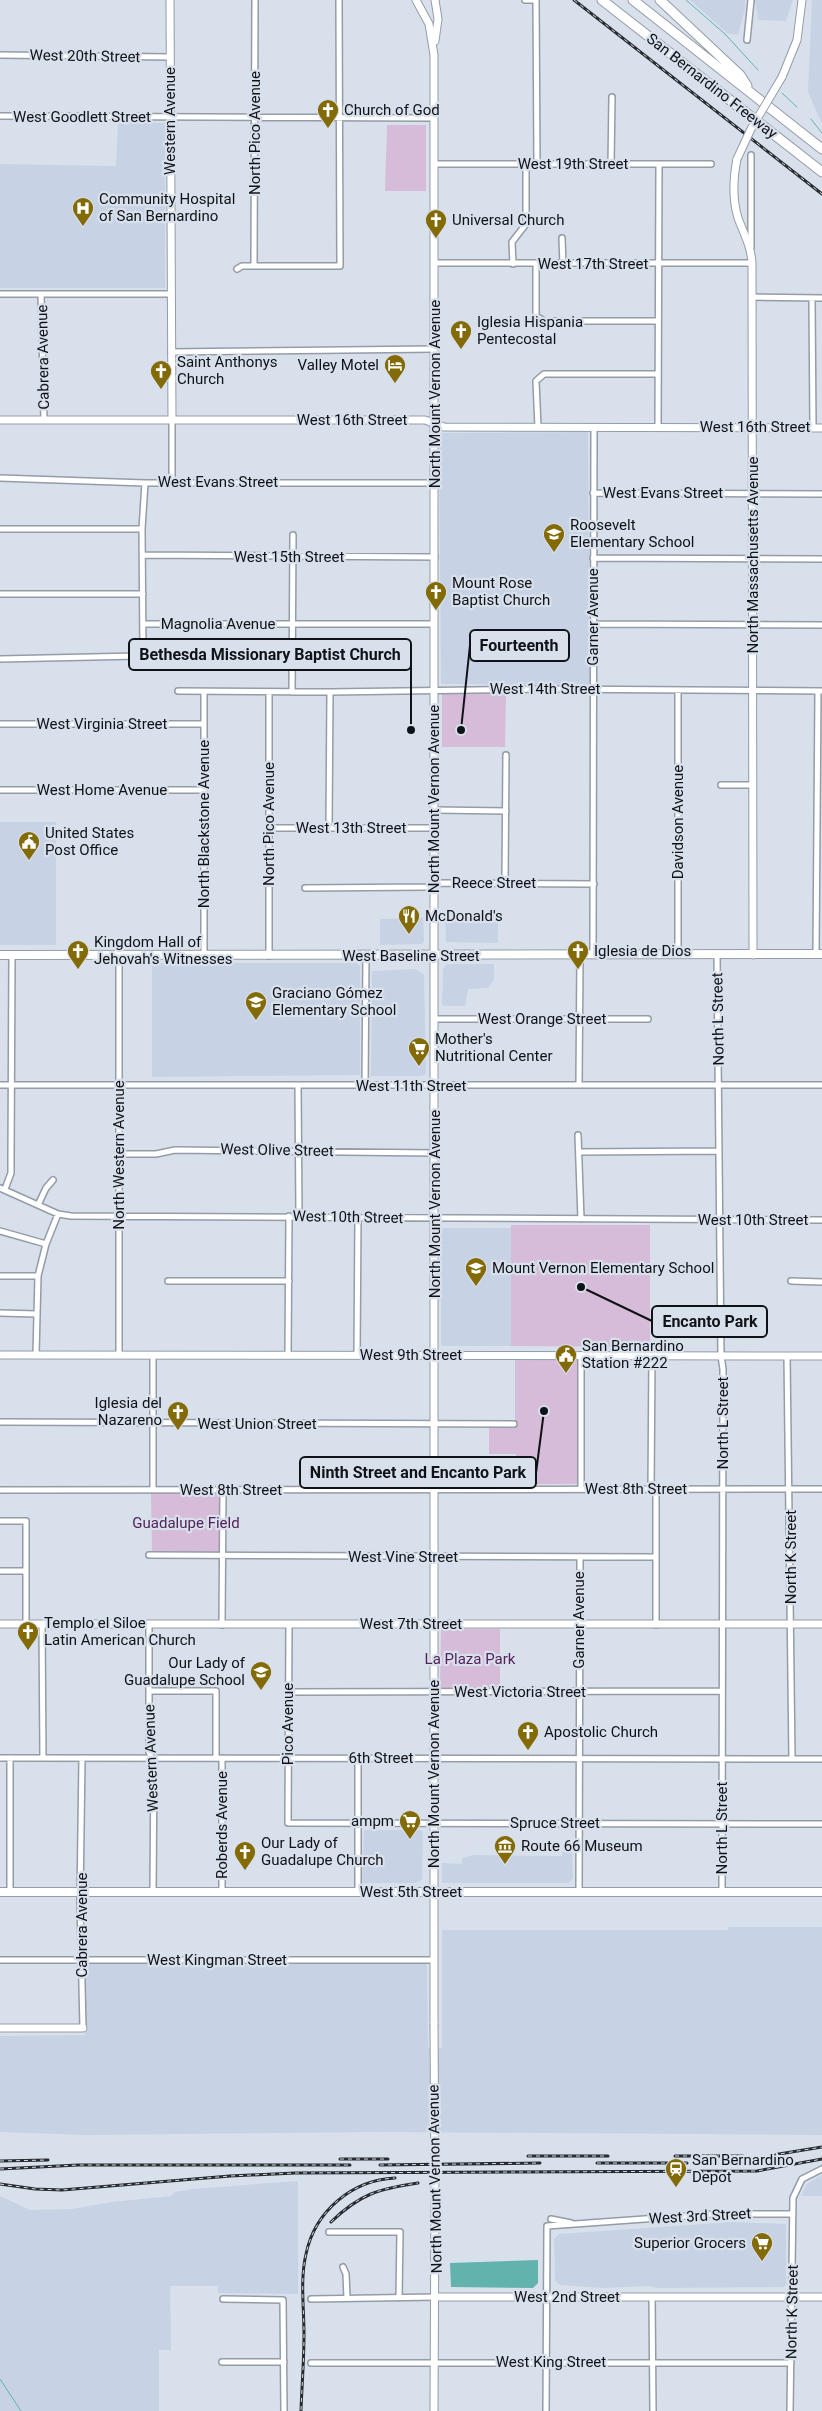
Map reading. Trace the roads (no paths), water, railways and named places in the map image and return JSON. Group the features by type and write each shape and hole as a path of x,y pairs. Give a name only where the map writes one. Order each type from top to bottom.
{"highway":[{"name":"San Bernardino Freeway","path":"602,0 822,172"},
{"path":"632,0 752,92"},
{"path":"660,0 740,75 752,92"},
{"name":"San Bernardino Freeway","path":"752,92 822,149"}],"main road":[{"name":"West Baseline Street","path":"0,955 593,956 819,954"},
{"name":"West 5th Street","path":"0,1892 822,1892"}],"street":[{"name":"Western Avenue","path":"170,0 172,482"},
{"name":"North Pico Avenue","path":"254,266 256,0"},
{"path":"237,269 242,266 340,266 339,0"},
{"name":"North Mount Vernon Avenue","path":"416,0 425,15 434,46 435,1219 433,1824 436,2225 434,2411"},
{"path":"434,46 438,19 435,0"},
{"path":"525,0 536,0 537,164"},
{"path":"748,40 751,0"},
{"path":"751,249 735,205 733,185 737,159 751,129 782,77 797,40 802,0"},
{"name":"West 20th Street","path":"0,54 170,57"},
{"path":"611,164 612,97"},
{"name":"West Goodlett Street","path":"0,116 434,118"},
{"name":"North Massachusetts Avenue","path":"751,155 753,955"},
{"name":"West 19th Street","path":"434,164 711,164"},
{"path":"513,264 512,242 526,224 526,164"},
{"path":"658,428 659,164"},
{"path":"562,238 564,265"},
{"name":"West 17th Street","path":"434,263 564,265 752,263"},
{"path":"536,264 536,316 544,321 658,321"},
{"path":"0,294 171,294"},
{"name":"Cabrera Avenue","path":"42,294 44,420"},
{"path":"752,297 822,298"},
{"path":"812,298 813,428"},
{"path":"172,352 434,349"},
{"path":"538,427 536,381 544,374 658,374"},
{"name":"West 16th Street","path":"0,420 426,420 444,427 822,428"},
{"name":"Garner Avenue","path":"593,956 594,428"},
{"name":"West Evans Street","path":"0,478 145,483 435,483"},
{"path":"0,659 138,656 143,651 142,529 145,483"},
{"name":"West Evans Street","path":"593,493 822,494"},
{"path":"0,529 142,529"},
{"path":"292,692 293,535"},
{"name":"West 15th Street","path":"143,555 435,557"},
{"path":"593,558 822,559"},
{"path":"0,594 143,594"},
{"name":"Magnolia Avenue","path":"143,624 434,624"},
{"path":"593,624 822,625"},
{"name":"Davidson Avenue","path":"678,690 678,955"},
{"name":"West 14th Street","path":"178,691 820,691"},
{"path":"819,954 820,691"},
{"name":"North Blackstone Avenue","path":"204,692 204,956"},
{"name":"North Pico Avenue","path":"269,692 269,956"},
{"path":"329,828 330,692"},
{"name":"West Virginia Street","path":"0,724 204,724"},
{"path":"505,882 506,755"},
{"path":"722,785 753,785"},
{"name":"West Home Avenue","path":"0,790 204,790"},
{"path":"434,810 506,811"},
{"name":"West 13th Street","path":"269,828 434,828"},
{"name":"Reece Street","path":"305,888 427,887 440,883 505,882 594,884"},
{"path":"2,1188 11,1173 12,955"},
{"name":"North Western Avenue","path":"119,955 119,1355"},
{"name":"North L Street","path":"717,955 721,1356 723,1369 722,1892"},
{"path":"365,1086 366,956"},
{"path":"579,1084 580,956"},
{"name":"West Orange Street","path":"435,1019 648,1020"},
{"name":"West 11th Street","path":"0,1085 822,1085"},
{"path":"298,1085 299,1216"},
{"path":"578,1134 581,1219"},
{"name":"West Olive Street","path":"119,1154 156,1154 174,1150 435,1152"},
{"path":"579,1152 719,1152"},
{"path":"39,1203 46,1188 53,1180"},
{"name":"West 10th Street","path":"2,1188 39,1203 58,1214 71,1216 822,1220"},
{"path":"36,1354 38,1276 46,1244 58,1214"},
{"path":"288,1356 289,1216"},
{"path":"357,1356 358,1217"},
{"path":"0,1232 46,1244"},
{"path":"0,1276 38,1276"},
{"path":"168,1281 289,1281"},
{"path":"791,1281 822,1282"},
{"path":"0,1313 36,1314"},
{"name":"West 9th Street","path":"0,1355 822,1356"},
{"path":"152,1355 152,1490"},
{"path":"581,1356 581,1489"},
{"path":"652,1356 656,1625"},
{"name":"North K Street","path":"787,1356 792,1759"},
{"name":"West Union Street","path":"0,1422 514,1424"},
{"name":"West 8th Street","path":"0,1490 822,1490"},
{"path":"222,1624 221,1555 223,1490"},
{"path":"0,1521 26,1521 24,1571 26,1624"},
{"name":"West Vine Street","path":"149,1555 656,1557"},
{"name":"Garner Avenue","path":"579,1892 580,1557"},
{"path":"0,1571 24,1571"},
{"name":"West 7th Street","path":"0,1624 822,1624"},
{"path":"42,1624 43,1758"},
{"name":"Western Avenue","path":"149,1624 149,1752 154,1763 153,1892"},
{"name":"Pico Avenue","path":"288,1823 289,1624"},
{"name":"Roberds Avenue","path":"149,1691 216,1692 222,1892"},
{"name":"West Victoria Street","path":"288,1692 722,1691"},
{"name":"6th Street","path":"0,1758 822,1759"},
{"path":"10,1758 10,1892"},
{"name":"Cabrera Avenue","path":"0,2028 83,2028 82,1758"},
{"path":"358,1758 358,1892"},
{"name":"Spruce Street","path":"288,1823 822,1824"},
{"name":"West Kingman Street","path":"0,1960 434,1960"},
{"path":"793,2214 793,2198 799,2183 814,2171 822,2169"},
{"name":"West 3rd Street","path":"547,2296 547,2226 729,2213 793,2214"},
{"name":"North K Street","path":"790,2411 793,2214"},
{"path":"551,2218 574,2224"},
{"path":"329,2232 400,2232 399,2298"},
{"path":"343,2267 346,2274 347,2298"},
{"path":"546,2411 547,2296"},
{"name":"West 2nd Street","path":"311,2299 547,2296 822,2297"},
{"path":"652,2297 653,2411"},
{"path":"223,2299 283,2300 284,2411"},
{"name":"West King Street","path":"311,2363 435,2361 791,2363"},
{"path":"222,2362 284,2362"}],"waterway":[{"path":"686,0 725,34 758,70"},
{"path":"782,93 797,107"},
{"path":"811,119 822,133"},
{"path":"0,2379 21,2411"}],"railway":[{"path":"574,0 822,194"},
{"path":"773,2155 822,2147"},
{"path":"528,2156 608,2156"},
{"path":"675,2156 743,2156"},
{"path":"340,2159 388,2159"},
{"path":"0,2184 35,2189 62,2190 230,2176 295,2173 757,2171 822,2159"},
{"path":"0,2161 48,2160"},
{"path":"730,2163 785,2160"},
{"path":"380,2165 540,2163"},
{"path":"597,2163 687,2163"},
{"path":"0,2169 78,2165 350,2165"},
{"path":"301,2410 304,2343 303,2273 311,2238 327,2212 350,2192 379,2180 395,2178"},
{"path":"331,2222 351,2205 370,2194 418,2183"}],"place":[{"name":"Church of God","path":"328,129"},
{"name":"Community Hospital of San Bernardino","path":"83,227"},
{"name":"Universal Church","path":"436,239"},
{"name":"Iglesia Hispania Pentecostal","path":"461,350"},
{"name":"Valley Motel","path":"395,384"},
{"name":"Saint Anthonys Church","path":"161,390"},
{"name":"Roosevelt Elementary School","path":"554,553"},
{"name":"Mount Rose Baptist Church","path":"436,611"},
{"name":"Bethesda Missionary Baptist Church","path":"411,730"},
{"name":"Fourteenth","path":"461,730"},
{"name":"United States Post Office","path":"29,861"},
{"name":"McDonald's","path":"409,935"},
{"name":"Kingdom Hall of Jehovah's Witnesses","path":"78,970"},
{"name":"Iglesia de Dios","path":"578,970"},
{"name":"Graciano Gómez Elementary School","path":"256,1021"},
{"name":"Mother's Nutritional Center","path":"419,1067"},
{"name":"Mount Vernon Elementary School","path":"476,1287"},
{"name":"Encanto Park","path":"581,1287"},
{"name":"San Bernardino Station #222","path":"566,1374"},
{"name":"Ninth Street and Encanto Park","path":"544,1411"},
{"name":"Iglesia del Nazareno","path":"178,1431"},
{"name":"Templo el Siloe Latin American Church","path":"28,1651"},
{"name":"Our Lady of Guadalupe School","path":"261,1691"},
{"name":"Apostolic Church","path":"528,1751"},
{"name":"ampm","path":"410,1840"},
{"name":"Route 66 Museum","path":"505,1865"},
{"name":"Our Lady of Guadalupe Church","path":"245,1871"},
{"name":"San Bernardino Depot","path":"676,2188"},
{"name":"Superior Grocers","path":"762,2262"}],"park label":[{"name":"Guadalupe Field","path":"186,1523"},
{"name":"La Plaza Park","path":"470,1659"}]}
